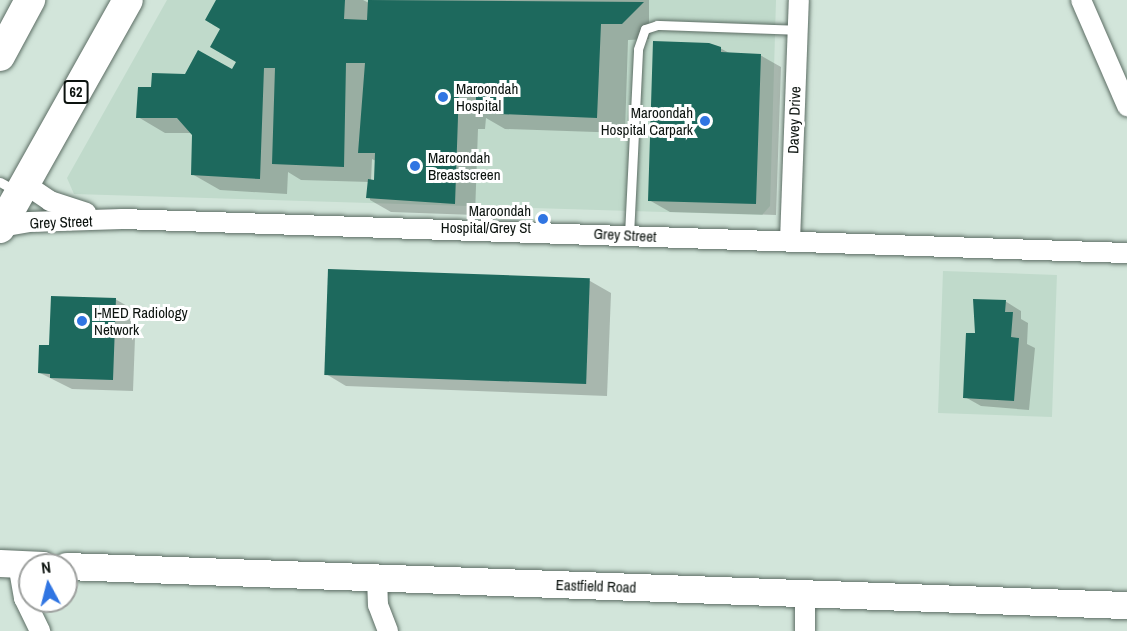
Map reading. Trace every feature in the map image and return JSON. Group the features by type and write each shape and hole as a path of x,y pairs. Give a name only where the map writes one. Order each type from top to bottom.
{"main road":[{"name":"62","path":"0,228 14,186 128,0"},
{"path":"2,50 29,1"},
{"name":"Eastfield Road","path":"78,566 1127,605"}],"street":[{"name":"Davey Drive","path":"790,240 799,0"},
{"path":"1082,0 1127,106"},
{"name":"Grey Street","path":"14,186 64,208 122,219"},
{"name":"Grey Street","path":"0,228 28,222 122,219 1127,253"},
{"path":"377,577 378,605 388,631"},
{"path":"805,594 805,631"},
{"path":"31,613 40,631"}],"lane":[{"path":"629,235 638,49 645,29 657,25 798,30"}],"shaded area":[{"name":"Maroondah Hospital","path":"167,0 776,0 770,206 762,215 74,194 67,178"},
{"path":"943,271 1057,275 1052,417 938,413"}],"building":[{"path":"216,0 345,0 344,19 367,20 368,0 644,2 622,24 601,24 597,118 476,113 476,89 459,88 455,204 366,198 368,179 374,180 375,153 358,153 365,63 346,63 344,167 272,164 275,68 264,68 260,179 191,175 192,135 177,118 136,118 138,87 151,87 152,73 185,74 198,50 232,69 236,62 210,47 220,29 205,20"},
{"name":"Maroondah Hospital Carpark","path":"653,41 709,43 721,47 721,52 761,54 756,204 648,201"},
{"path":"328,269 590,278 586,384 324,375"},
{"name":"I-MED Radiology Network","path":"51,296 116,298 113,380 50,378 50,374 38,373 39,345 49,345"},
{"path":"973,299 1006,300 1005,312 1013,312 1011,337 1019,338 1014,401 963,398 966,333 975,333"}],"place":[{"name":"Maroondah Hospital","path":"443,97"},
{"name":"Maroondah Hospital Carpark","path":"705,121"},
{"name":"Maroondah Breastscreen","path":"415,166"},
{"name":"Maroondah Hospital/Grey St","path":"543,219"},
{"name":"I-MED Radiology Network","path":"82,321"}]}
